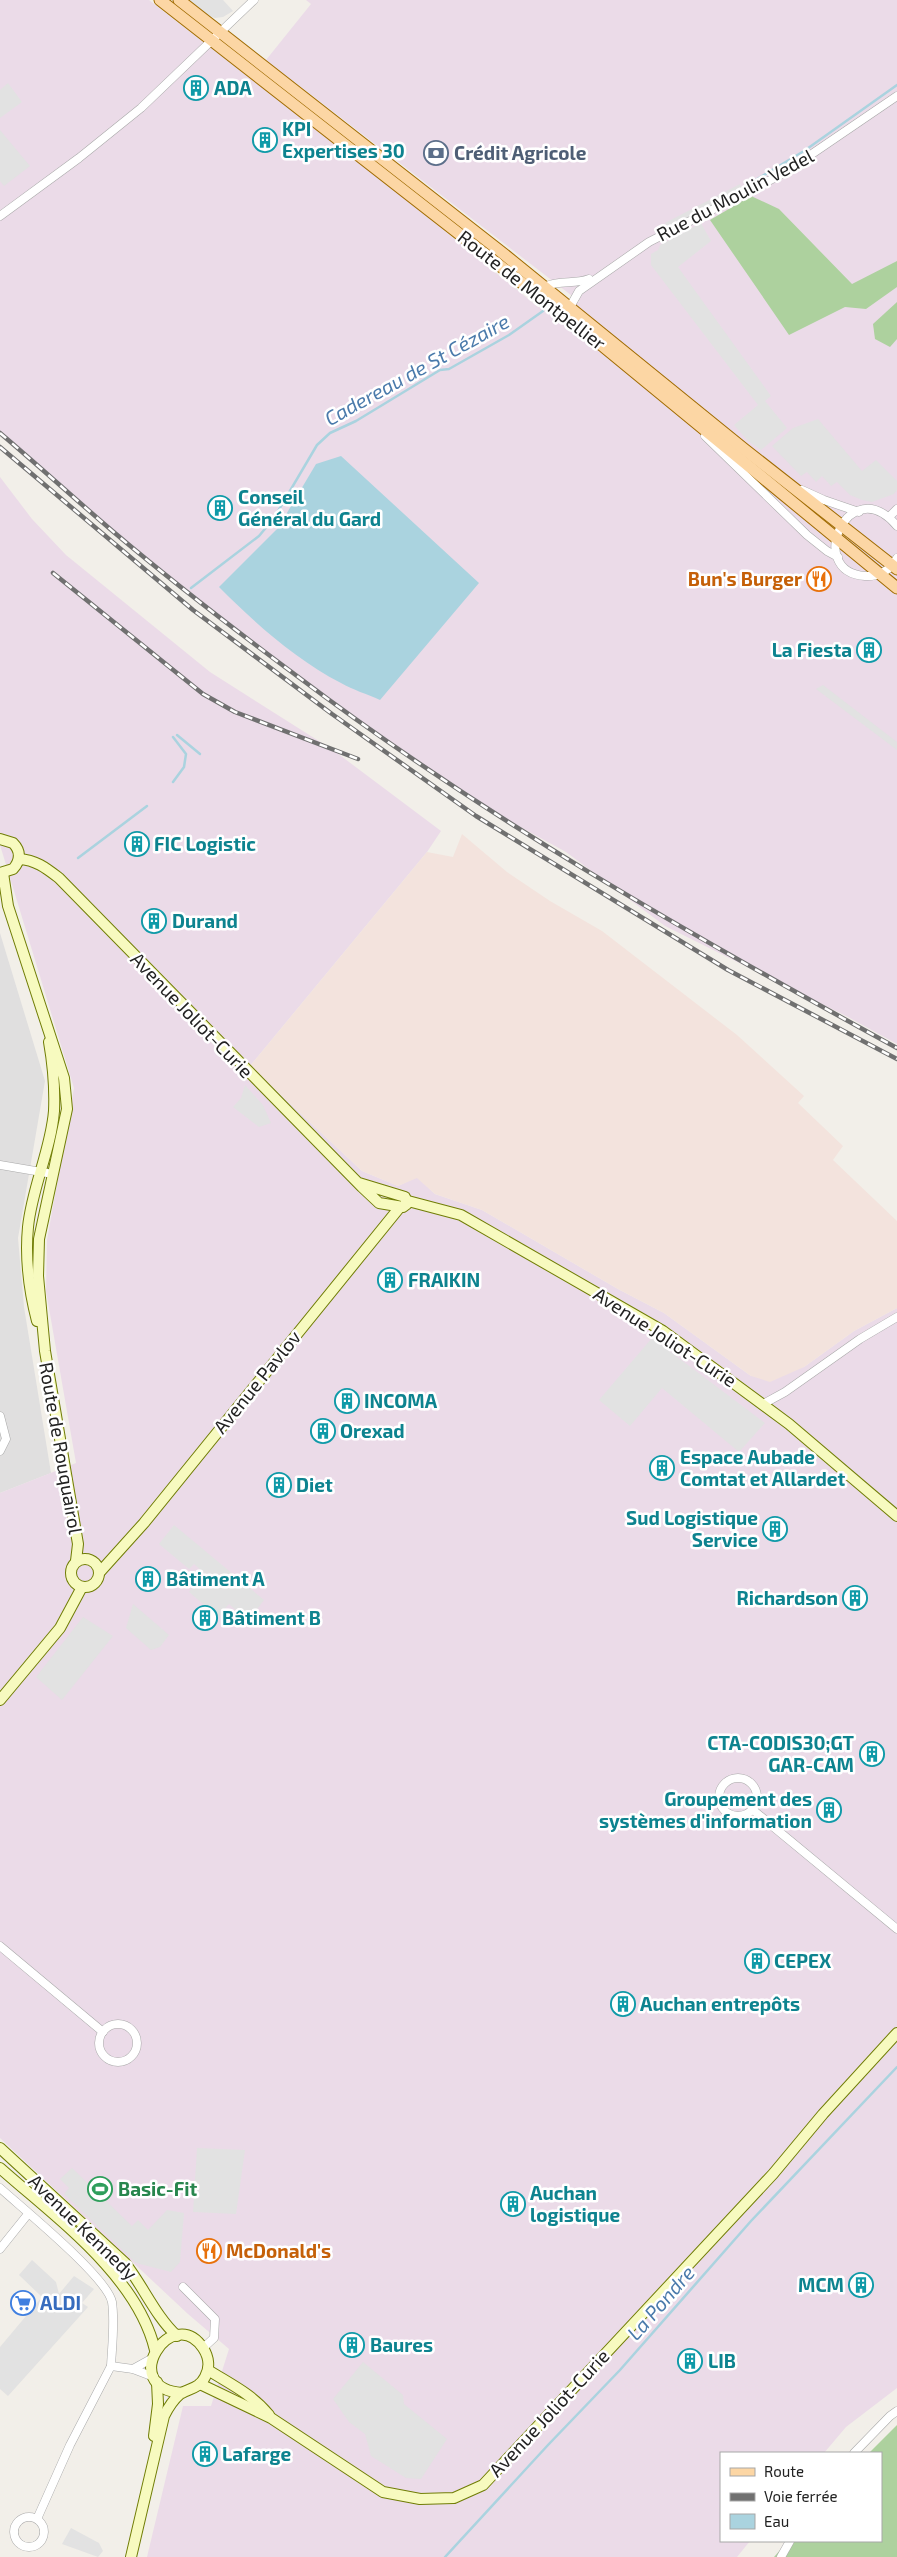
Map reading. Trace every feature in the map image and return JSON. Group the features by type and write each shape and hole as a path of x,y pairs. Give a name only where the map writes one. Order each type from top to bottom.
{"main road":[{"name":"Route de Montpellier","path":"160,0 604,347 897,588"},
{"name":"Route de Montpellier","path":"179,0 544,286 791,485 896,564"}],"street":[{"path":"0,216 79,158 141,108 254,0"},
{"name":"Rue du Moulin Vedel","path":"570,307 578,291 649,242 784,173 897,96"},
{"name":"Rue du Moulin Vedel","path":"544,286 562,280 580,282 596,277"},
{"path":"692,421 807,535 838,557 854,573 864,576 879,575 896,564"},
{"path":"791,485 824,500 859,512"},
{"path":"889,517 897,509"},
{"path":"838,557 836,539 841,524 852,514 877,511 889,517 897,526"},
{"path":"0,839 13,842 19,853 19,859 14,869 2,873"},
{"name":"Avenue Joliot-Curie","path":"19,859 30,860 45,866 59,878 379,1203 400,1202 461,1215 588,1286 663,1331 763,1404 897,1516"},
{"name":"Route de Rouquairol","path":"2,873 8,906 46,1027 53,1066 54,1112 28,1225 26,1252 33,1305 45,1351"},
{"name":"Route de Rouquairol","path":"46,1027 58,1053 64,1078 67,1109 39,1239 38,1276 45,1351 78,1544 76,1562 71,1569 78,1585"},
{"path":"0,1164 54,1174"},
{"name":"Avenue Pavlov","path":"78,1585 94,1583 95,1566 114,1559 400,1202"},
{"path":"763,1404 785,1392 860,1338 897,1317"},
{"path":"0,1416 6,1439 0,1451"},
{"name":"Route de Rouquairol","path":"78,1544 95,1566"},
{"path":"76,1562 95,1566"},
{"path":"0,1700 65,1619 78,1585"},
{"path":"735,1778 748,1781 756,1791 756,1804 753,1810 741,1817 728,1814 720,1804 718,1797 723,1784 735,1778"},
{"path":"753,1810 897,1929"},
{"path":"0,1946 103,2032"},
{"path":"114,2025 127,2026 136,2036 137,2043 133,2055 120,2062 106,2058 99,2046 103,2032 114,2025"},
{"name":"Avenue Joliot-Curie","path":"200,2384 271,2418 383,2492 420,2499 454,2498 483,2485 773,2174 823,2114 897,2034"},
{"name":"Avenue Kennedy","path":"0,2148 125,2263 141,2283 166,2326 177,2336 194,2339 203,2348"},
{"name":"Avenue Kennedy","path":"0,2168 114,2274 130,2296 149,2330 158,2404 155,2420 155,2452"},
{"path":"0,2188 70,2250 106,2288 112,2301 111,2366 70,2445 37,2519"},
{"path":"0,2249 28,2214"},
{"path":"131,2557 164,2416 174,2400 182,2393 200,2384 208,2370 208,2362 203,2348 214,2338 215,2319 183,2287"},
{"path":"133,2369 153,2355 160,2343 177,2336"},
{"path":"111,2366 133,2369 156,2379 164,2388 182,2393"},
{"name":"Avenue Joliot-Curie","path":"208,2370 242,2389 258,2401 271,2418"},
{"path":"855,2452 897,2411"},
{"path":"23,2518 37,2519 44,2528 43,2538 32,2547 22,2545 15,2538 16,2524 23,2518"},
{"path":"781,2557 789,2542"}],"shaded area":[{"path":"0,0 149,0 403,197 538,307 580,302 266,60 311,4 306,0 897,0 897,1044 848,1017 665,926 566,852 475,802 373,733 180,588 0,434"},
{"path":"189,0 223,0 233,11 223,17 215,18 207,15"},
{"path":"8,83 22,102 0,118 0,90"},
{"path":"0,130 30,166 4,186 0,181"},
{"path":"740,184 743,191 669,229 665,223"},
{"path":"701,223 711,241 678,267 771,396 765,401 787,428 761,450 748,441 734,425 758,405 651,265 651,254 658,250 660,245"},
{"path":"818,419 862,471 876,460 897,481 897,490 894,494 872,502 850,495 837,482 831,486 822,476 816,482 807,472 801,476 772,446 793,428"},
{"path":"0,477 32,519 66,555 210,672 333,750 441,831 427,852 250,1066 362,1171 398,1186 417,1177 435,1194 482,1210 618,1289 664,1313 751,1376 804,1367 854,1331 897,1308 897,2388 846,2427 825,2452 720,2452 720,2542 749,2542 737,2557 147,2557 183,2406 211,2406 229,2349 188,2314 0,2138 0,1493 76,1463 46,1291 47,1240 74,1088 0,845"},
{"path":"823,685 897,742 897,750 816,689"},
{"path":"462,834 507,872 550,901 602,931 737,1035 804,1096 798,1103 843,1146 833,1160 897,1221 897,1308 854,1331 804,1367 770,1382 751,1376 664,1313 618,1289 482,1210 435,1194 417,1178 398,1186 362,1171 250,1066 427,852 453,857"},
{"path":"0,933 45,1081 18,1238 24,1307 51,1473 0,1493"},
{"path":"245,1085 263,1105 271,1123 259,1127 233,1107 241,1098"},
{"path":"652,1338 765,1423 739,1452 662,1388 630,1426 599,1400"},
{"path":"174,1525 264,1600 248,1621 229,1604 218,1617 189,1592 204,1573 194,1564 189,1569 159,1544"},
{"path":"133,1604 169,1635 160,1647 151,1650 126,1628"},
{"path":"83,1617 113,1636 62,1700 36,1677"},
{"path":"197,2148 245,2150 236,2214 193,2212"},
{"path":"72,2168 132,2226 138,2220 148,2230 167,2210 184,2213 180,2262 171,2272 136,2263 64,2194 69,2188 60,2179"},
{"path":"32,2260 56,2282 59,2294 74,2276 94,2289 82,2303 88,2307 8,2396 0,2389 0,2347 42,2297 19,2275"},
{"path":"363,2362 403,2395 404,2404 447,2439 421,2479 406,2478 371,2456 365,2434 349,2422 333,2399"},
{"path":"71,2528 99,2543 103,2551 98,2557 62,2544"}],"green space":[{"path":"751,196 779,209 852,284 897,261 897,287 866,309 845,307 789,335 710,220"},
{"path":"897,302 897,339 890,347 875,339 873,324"},
{"path":"897,2425 897,2557 774,2557 787,2542 882,2542 882,2452 870,2452"}],"water":[{"path":"341,456 479,583 380,700 324,673 292,652 261,627 219,587 278,528 316,464"}],"waterway":[{"path":"749,184 804,151 897,85"},
{"name":"Cadereau de St Cézaire","path":"191,588 259,536 274,518 317,445 330,433 356,421 440,370 449,369 509,335 543,311"},
{"path":"177,735 200,754"},
{"path":"173,737 186,754 184,767 173,782"},
{"path":"78,858 147,806"},
{"name":"La Pondre","path":"445,2557 620,2370 751,2221 897,2067"}],"railway":[{"path":"0,433 160,570 274,659 368,728 441,778 590,873 743,962 897,1048"},
{"path":"0,447 193,610 332,714 476,816 728,970 897,1059"},
{"path":"53,573 203,694 235,712 358,759"}],"place":[{"name":"ADA","path":"196,88"},
{"name":"KPI Expertises 30","path":"265,140"},
{"name":"Crédit Agricole","path":"436,153"},
{"name":"Conseil Général du Gard","path":"220,508"},
{"name":"Bun's Burger","path":"819,579"},
{"name":"La Fiesta","path":"869,650"},
{"name":"FIC Logistic","path":"137,844"},
{"name":"Durand","path":"154,921"},
{"name":"FRAIKIN","path":"390,1280"},
{"name":"INCOMA","path":"347,1401"},
{"name":"Orexad","path":"323,1431"},
{"name":"Espace Aubade Comtat et Allardet","path":"662,1468"},
{"name":"Diet","path":"279,1485"},
{"name":"Sud Logistique Service","path":"775,1529"},
{"name":"Bâtiment A","path":"148,1579"},
{"name":"Richardson","path":"855,1598"},
{"name":"Bâtiment B","path":"205,1618"},
{"name":"CTA-CODIS30;GT GAR-CAM","path":"872,1754"},
{"name":"Groupement des systèmes d'information","path":"829,1810"},
{"name":"CEPEX","path":"757,1961"},
{"name":"Auchan entrepôts","path":"623,2004"},
{"name":"Basic-Fit","path":"100,2189"},
{"name":"Auchan logistique","path":"513,2204"},
{"name":"McDonald's","path":"209,2251"},
{"name":"MCM","path":"861,2285"},
{"name":"ALDI","path":"23,2303"},
{"name":"Baures","path":"352,2345"},
{"name":"LIB","path":"690,2361"},
{"name":"Lafarge","path":"205,2454"}]}
